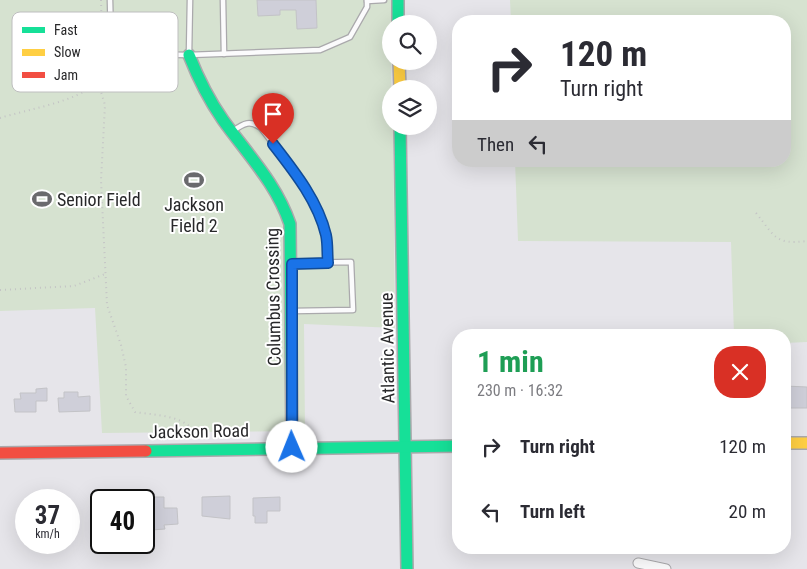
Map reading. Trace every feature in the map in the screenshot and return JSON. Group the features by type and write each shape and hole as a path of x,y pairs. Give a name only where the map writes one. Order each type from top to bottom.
{"street":[{"path":"398,0 398,15"},
{"name":"Columbus Crossing","path":"189,55 198,80 232,131 262,167 286,207 290,224 292,264 292,447"},
{"name":"Atlantic Avenue","path":"400,135 407,569"},
{"path":"791,442 807,443"},
{"name":"Jackson Road","path":"0,453 292,447 452,446"},
{"path":"638,563 666,569"}],"lane":[{"path":"189,55 190,0"},
{"path":"223,0 224,54"},
{"path":"178,55 320,50 350,37 367,7 366,1 384,0"},
{"path":"232,131 248,122 254,123 261,128 297,176 320,220 326,236 328,263"},
{"path":"292,264 351,262 353,310 292,311"}],"path":[{"path":"0,118 83,92"},
{"path":"101,92 105,104 101,180 107,305 121,344 126,367 126,396 135,412 178,420 188,425 196,436"},
{"path":"756,213 776,237 788,243 807,241"},
{"path":"0,290 74,286 106,274"}],"green space":[{"path":"0,0 392,0 392,15 382,15 382,70 391,70 391,80 382,80 382,135 393,135 395,328 304,324 305,431 102,433 95,308 0,311"},
{"path":"510,0 807,0 807,342 791,343 791,329 734,329 731,242 518,241 515,167 791,167 791,15 511,15"}],"building":[{"path":"257,0 316,0 317,28 297,29 296,10 280,10 280,15 258,16"},
{"path":"791,386 807,387 807,408 791,408"},
{"path":"47,388 47,401 36,401 36,412 15,412 14,399 21,399 20,393 36,393 36,389"},
{"path":"64,392 78,392 78,397 90,396 90,411 59,412 58,398 64,398"},
{"path":"230,496 230,519 202,516 202,497"},
{"path":"155,497 164,497 164,508 177,508 178,524 164,525 165,529 155,530"},
{"path":"280,497 280,511 267,511 267,523 255,523 253,498"}],"traffic: fast":[{"path":"398,0 398,15"},
{"path":"189,55 213,105 269,182 290,224 292,447"},
{"path":"400,135 407,569"},
{"path":"146,451 452,446"}],"traffic: slow":[{"path":"399,70 400,80"},
{"path":"791,443 807,443"}],"traffic: jam":[{"path":"0,453 146,451"}],"place":[{"name":"Jackson Field 2","path":"194,180"},
{"name":"Senior Field","path":"42,199"}],"route":[{"path":"273,144 297,176 318,212 326,236 328,263 292,264 292,447"}]}
